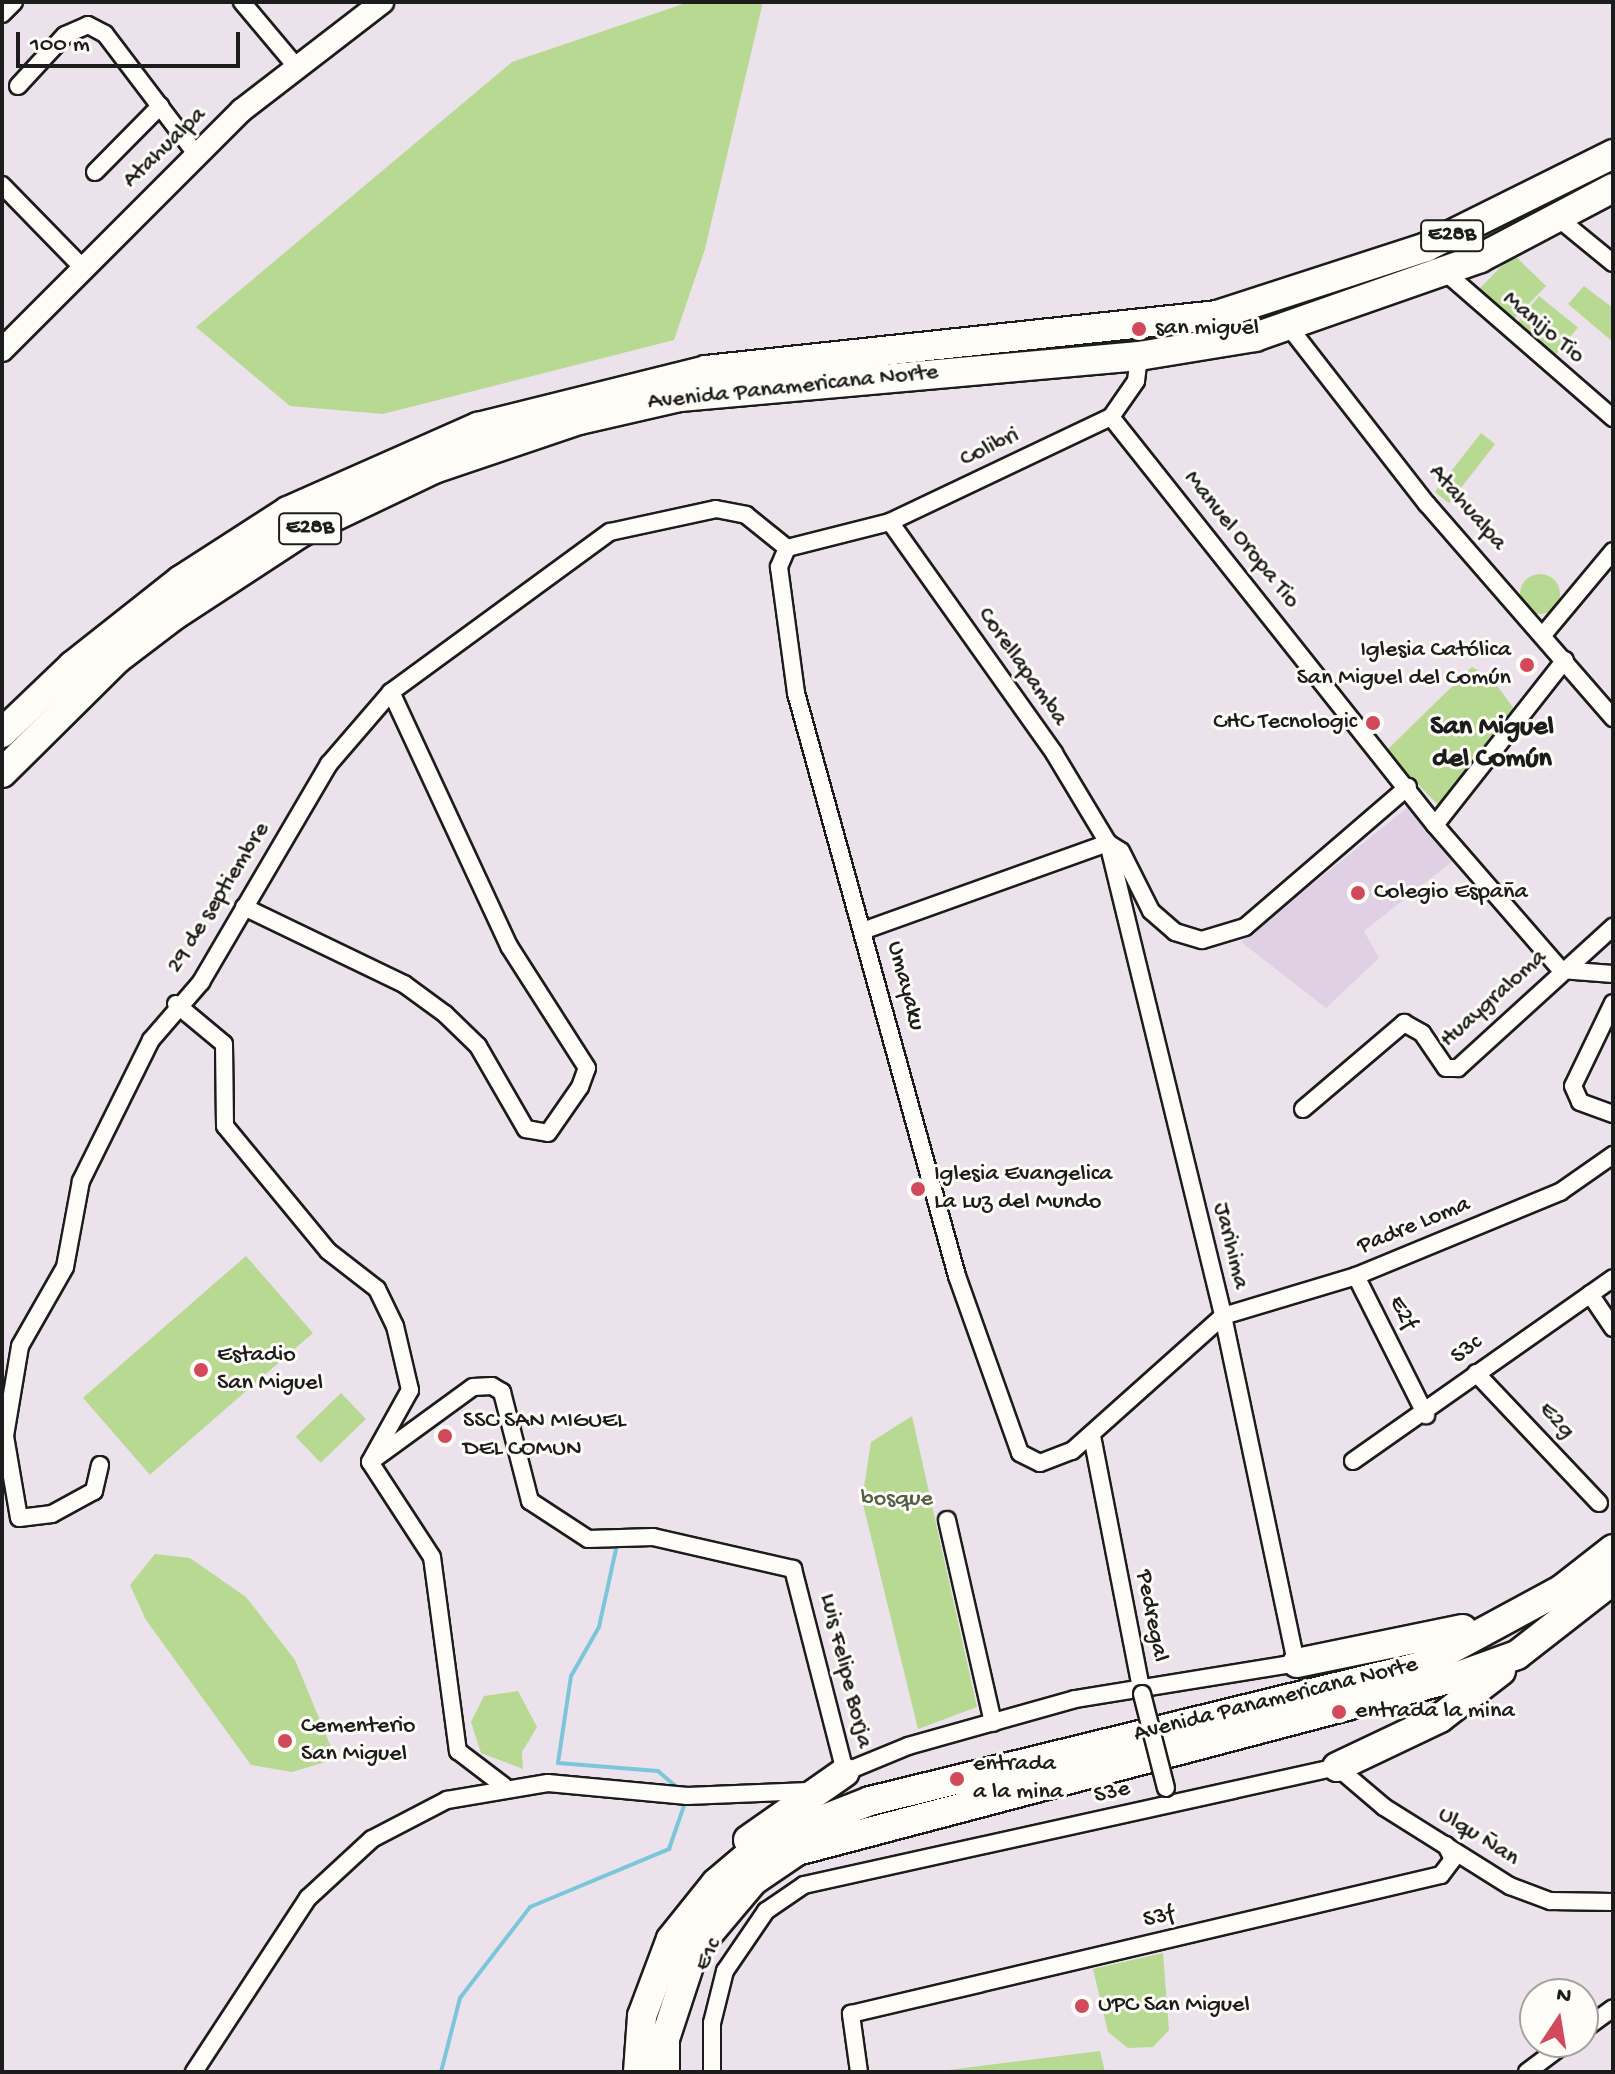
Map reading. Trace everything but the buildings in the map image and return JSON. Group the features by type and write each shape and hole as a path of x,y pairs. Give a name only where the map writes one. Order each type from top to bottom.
{"highway":[{"name":"Avenida Panamericana Norte","path":"2,733 72,666 181,580 288,511 478,427 706,370 1217,315 1412,253 1613,154"},
{"name":"Avenida Panamericana Norte","path":"2,773 105,670 175,615 302,532 434,469 579,420 680,397 1139,356 1289,327 1445,272 1613,188"},
{"name":"Avenida Panamericana Norte","path":"638,2072 642,2016 671,1939 733,1867 791,1829 870,1801 1418,1667 1502,1616 1562,1589 1613,1549"},
{"name":"Avenida Panamericana Norte","path":"665,2072 665,2039 694,1951 753,1881 797,1851 1339,1712 1517,1655 1613,1580"},
{"path":"1296,1663 1421,1643 1502,1616"},
{"path":"1337,1767 1440,1718 1517,1655"},
{"path":"733,1867 762,1825 809,1791 845,1772"}],"street":[{"path":"2,14 14,2"},
{"path":"242,2 294,64"},
{"name":"Atahualpa","path":"2,350 81,266 294,64 382,2"},
{"path":"18,86 65,35 88,25 105,34 196,154"},
{"path":"95,172 160,106"},
{"path":"2,185 81,266"},
{"path":"1558,218 1613,263"},
{"name":"Manijo Tio","path":"1445,272 1613,418"},
{"name":"Atahualpa","path":"1289,327 1427,504 1613,718"},
{"path":"1111,417 1136,381 1139,356"},
{"name":"Colibri","path":"890,522 1111,417"},
{"name":"Manuel Oropa Tio","path":"1111,417 1408,787 1435,825 1561,970"},
{"name":"29 de septiembre","path":"100,1465 94,1491 52,1514 19,1518 5,1436 8,1389 20,1346 65,1267 81,1181 176,1004 201,982 329,764 391,692 610,532 716,509 746,515 787,548"},
{"path":"787,548 890,522"},
{"name":"Corellapamba","path":"890,522 1054,753 1108,843"},
{"name":"Umayaku","path":"787,548 779,567 796,693 865,930 957,1276 1009,1436 1020,1453 1040,1463 1057,1461 1092,1436 1223,1316"},
{"path":"1543,635 1613,551"},
{"path":"1435,825 1565,660"},
{"path":"244,907 404,984 445,1014 478,1046 526,1129 539,1136 580,1087 587,1068 509,946 391,692"},
{"path":"865,930 1108,843 1127,860 1151,911 1175,932 1202,940 1245,927 1408,787"},
{"name":"Jarihima","path":"1108,843 1223,1316 1296,1663"},
{"name":"Huaygraloma","path":"1303,1109 1404,1023 1422,1033 1446,1068 1458,1068 1561,970 1613,927"},
{"path":"1561,970 1613,974"},
{"path":"1613,1003 1573,1086 1580,1102 1613,1114"},
{"path":"176,1004 224,1044 225,1126 328,1251 377,1289 395,1326 410,1390 370,1462 432,1557 458,1751 504,1786"},
{"name":"Padre Loma","path":"1223,1316 1356,1276 1560,1192 1613,1155"},
{"name":"E2f","path":"1356,1276 1426,1415"},
{"name":"S3c","path":"1353,1461 1426,1415 1476,1373 1613,1278"},
{"path":"1590,1294 1613,1328"},
{"name":"E2g","path":"1476,1373 1599,1503"},
{"name":"Luis Felipe Borja","path":"370,1462 473,1387 492,1386 502,1392 530,1501 588,1539 653,1537 793,1569 845,1772 993,1723 1141,1689 1296,1663"},
{"name":"Pedregal","path":"1092,1436 1141,1689 1168,1796"},
{"path":"947,1520 993,1723"},
{"name":"S3e","path":"804,1885 1168,1796 1337,1767"},
{"name":"Ulqu Ñan","path":"1337,1767 1384,1807 1510,1886 1550,1901 1613,1902"},
{"path":"194,2072 256,1967 329,1878 372,1839 447,1800 504,1786 687,1796 809,1791"},
{"name":"S3f","path":"859,2072 851,2014 1441,1875 1453,1859 1446,1845"},
{"name":"E1c","path":"712,2072 712,2023 725,1971 766,1911 804,1885"},
{"path":"1527,2072 1546,2058"}],"shaded area":[{"name":"Colegio España","path":"1413,803 1454,860 1364,931 1379,958 1326,1008 1241,942"}],"green space":[{"path":"689,2 763,2 705,249 674,340 383,414 290,406 196,327 512,62"},
{"path":"1513,254 1546,286 1511,323 1478,291"},
{"path":"1584,286 1613,308 1613,342 1568,304"},
{"path":"1539,296 1578,327 1554,357 1515,326"},
{"path":"1481,433 1495,444 1449,503 1435,492"},
{"path":"1540,574 1554,580 1560,594 1554,608 1540,614 1526,608 1520,594 1526,580"},
{"path":"1472,667 1493,680 1517,713 1442,809 1386,751"},
{"name":"Estadio San Miguel","path":"246,1256 313,1333 150,1475 83,1398"},
{"path":"341,1393 366,1419 321,1463 296,1437"},
{"name":"bosque","path":"912,1416 977,1707 918,1729 862,1500 871,1442"},
{"path":"155,1554 190,1558 246,1597 295,1660 336,1759 292,1772 251,1765 146,1620 130,1585"},
{"path":"518,1691 537,1727 522,1752 523,1769 481,1753 471,1722 484,1696"},
{"path":"1163,1953 1169,2030 1153,2047 1128,2048 1108,2032 1093,1969"},
{"path":"1100,2051 1105,2072 932,2072"}],"waterway":[{"path":"616,1549 599,1627 571,1676 558,1763 658,1771 680,1790"},
{"path":"441,2072 460,1998 530,1907 669,1849 686,1800"}],"place":[{"name":"san miguel","path":"1139,329"},
{"name":"Iglesia Católica San Miguel del Común","path":"1527,665"},
{"name":"CHC Tecnologic","path":"1373,723"},
{"name":"Colegio España","path":"1358,893"},
{"name":"Iglesia Evangelica La Luz del Mundo","path":"918,1189"},
{"name":"Estadio San Miguel","path":"201,1370"},
{"name":"SSC SAN MIGUEL DEL COMUN","path":"445,1436"},
{"name":"entrada la mina","path":"1339,1712"},
{"name":"Cementerio San Miguel","path":"285,1741"},
{"name":"entrada a la mina","path":"957,1779"},
{"name":"UPC San Miguel","path":"1082,2006"}],"district":[{"name":"San Miguel del Común","path":"1492,744"}]}
